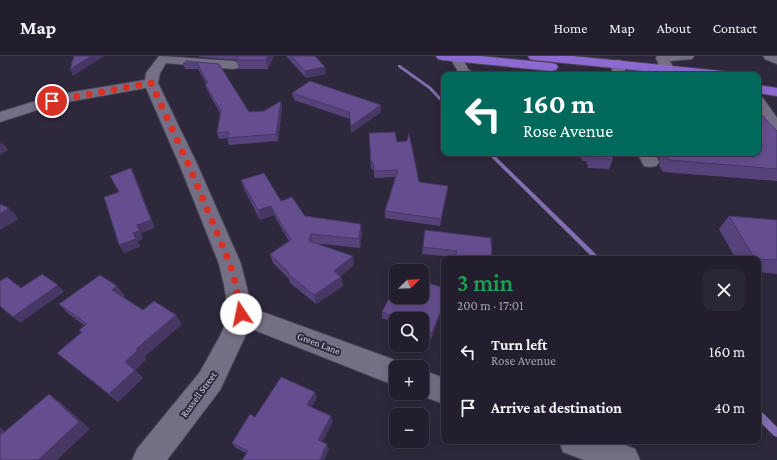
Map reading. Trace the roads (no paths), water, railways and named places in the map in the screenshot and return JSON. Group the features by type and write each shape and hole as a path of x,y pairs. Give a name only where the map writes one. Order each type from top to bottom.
{"highway":[{"path":"442,56 621,72 669,72"},
{"path":"534,56 621,72"},
{"path":"761,79 777,80"},
{"path":"761,89 777,92"}],"street":[{"path":"669,72 662,58 688,56"},
{"path":"769,56 777,60"},
{"path":"233,65 164,57 153,73 151,83 189,166 230,264 236,285 241,314"},
{"path":"455,57 466,72"},
{"path":"0,117 19,109 52,101 151,83"},
{"path":"761,105 777,128"},
{"name":"Green Lane","path":"241,314 389,370"},
{"name":"Russell Street","path":"148,460 210,381 232,338 241,314"},
{"path":"429,386 441,390"},
{"path":"582,444 624,460"}],"waterway":[{"path":"399,66 430,88 441,100"},
{"path":"492,156 595,256"},
{"path":"761,417 777,433"}]}
